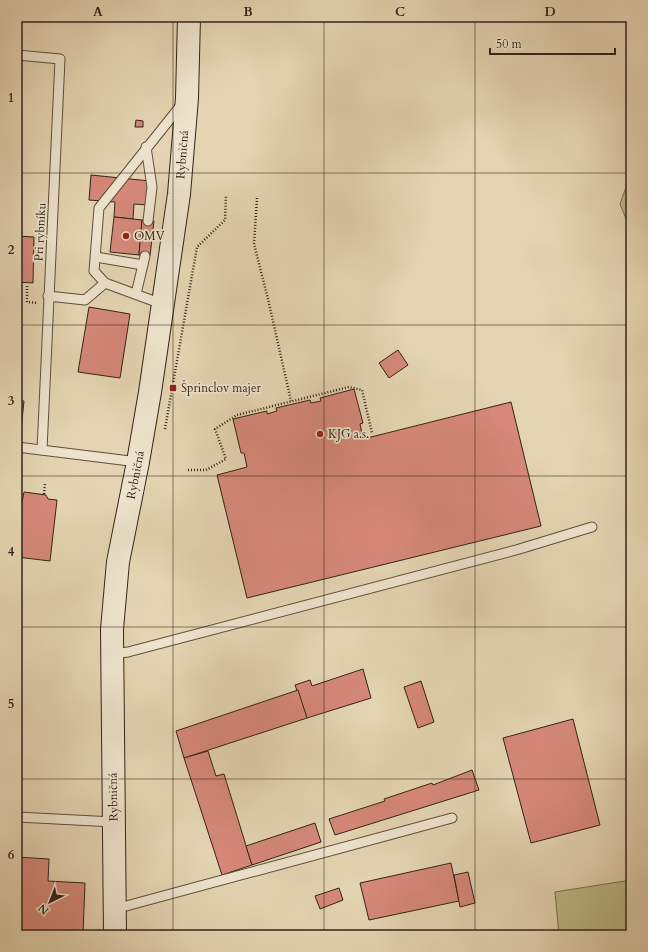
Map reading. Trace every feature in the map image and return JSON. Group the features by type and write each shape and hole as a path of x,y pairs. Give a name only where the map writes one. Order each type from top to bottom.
{"main road":[{"name":"Rybničná","path":"115,935 111,654 112,629 118,562 138,462 179,194 187,98 189,17"}],"lane":[{"name":"Pri rybníku","path":"17,55 60,59 42,450"},
{"path":"162,304 105,283 94,271 99,208 187,98"},
{"path":"146,148 152,187 148,221"},
{"path":"96,257 144,260 136,294"},
{"path":"48,300 84,300 105,283"},
{"path":"17,447 138,462"},
{"path":"111,654 128,652 500,554 592,527"},
{"path":"17,817 114,822"},
{"path":"115,909 452,818"}],"path":[{"path":"164,432 197,248 225,220 226,196"},
{"path":"257,198 254,244 291,401"},
{"path":"27,286 27,302 48,300"},
{"path":"188,470 206,470 226,459 215,430 236,415 348,387 362,390 372,433"},
{"path":"44,494 45,483"}],"shaded area":[{"path":"631,173 631,231 620,204"},
{"path":"631,880 631,935 559,935 555,892"}],"building":[{"path":"136,120 143,121 143,127 135,127"},
{"path":"91,175 150,181 148,205 134,204 133,219 114,217 115,202 89,200"},
{"name":"OMV","path":"114,217 142,220 139,255 110,252"},
{"path":"142,220 154,221 150,256 139,255"},
{"path":"17,236 34,237 33,283 17,282"},
{"path":"89,307 130,314 120,378 78,372"},
{"path":"398,350 408,365 389,378 379,363"},
{"path":"354,389 363,423 360,424 363,439 511,402 541,526 247,598 217,475 247,467 244,453 241,453 233,419 267,411 267,414 277,411 276,408 310,400 311,403 321,401 320,398"},
{"path":"17,400 24,401 21,430 17,430"},
{"path":"24,492 46,495 48,499 57,500 50,561 17,557 17,502 22,502"},
{"path":"363,669 371,698 307,718 295,685 310,680 312,686"},
{"path":"421,681 434,722 418,728 404,687"},
{"path":"298,690 307,718 184,758 176,731"},
{"path":"573,719 600,825 531,843 503,738"},
{"path":"208,751 216,776 224,774 252,865 222,875 184,758"},
{"path":"472,770 479,790 335,835 329,819 385,801 384,799 432,783 433,785"},
{"path":"315,823 321,842 252,865 246,846"},
{"path":"17,857 49,859 48,881 85,883 83,935 17,935"},
{"path":"451,863 459,901 369,920 360,883"},
{"path":"468,872 475,903 460,907 454,875"},
{"path":"339,888 343,900 320,909 315,896"}],"place":[{"name":"OMV","path":"126,236"},
{"name":"Šprinclov majer","path":"173,388"},
{"name":"KJG a.s.","path":"320,434"}]}
